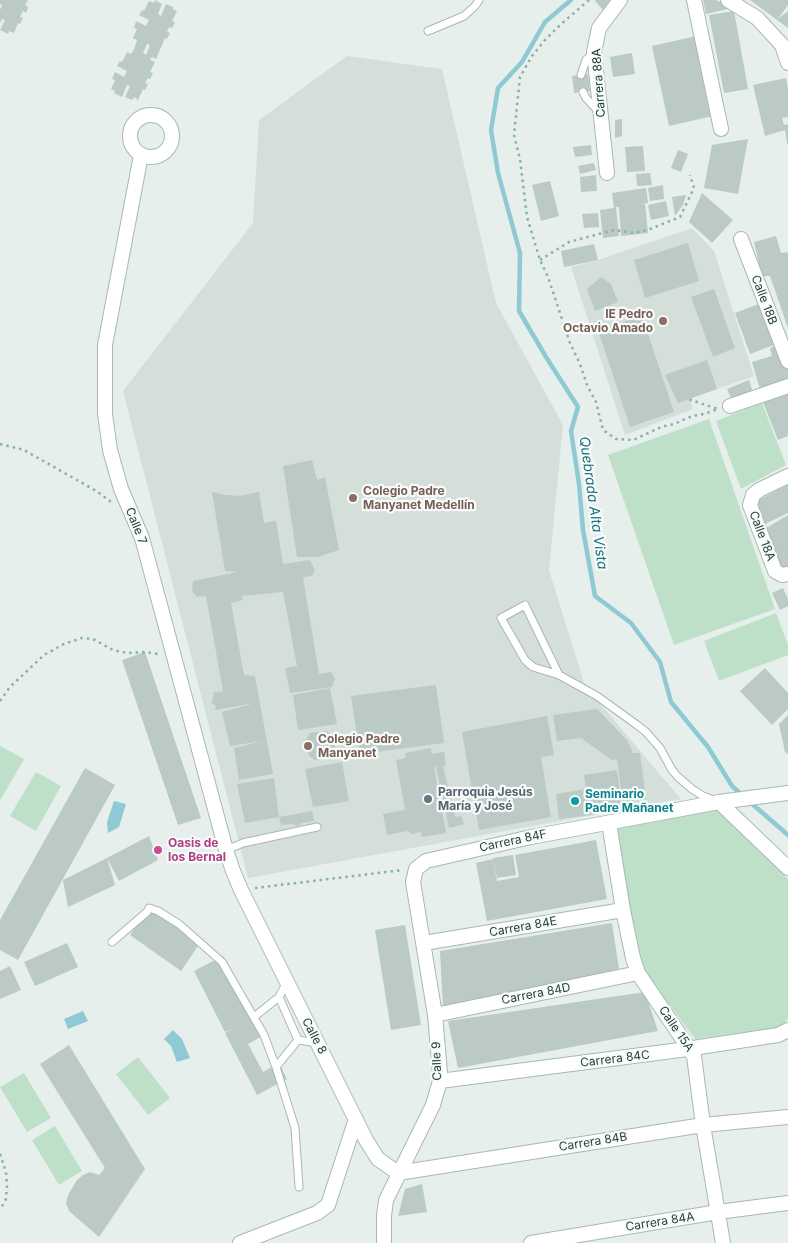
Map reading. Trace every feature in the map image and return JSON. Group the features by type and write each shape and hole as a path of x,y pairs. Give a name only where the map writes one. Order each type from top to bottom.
{"street":[{"name":"Carrera 88A","path":"607,173 594,52 599,28 620,0"},
{"path":"694,0 721,129"},
{"path":"728,0 757,18 782,45 788,63"},
{"name":"Calle 7","path":"141,155 105,345 105,414 110,450 121,489 142,538 226,850 241,890"},
{"name":"Calle 18B","path":"741,239 788,361"},
{"path":"731,403 758,393 788,386"},
{"name":"Calle 18A","path":"788,476 759,490 753,495 750,505 775,571 782,575 788,574"},
{"name":"Carrera 84F","path":"416,869 426,861 531,837 719,802 788,793"},
{"path":"719,802 788,868"},
{"name":"Calle 15A","path":"610,823 623,910 638,973 690,1048 695,1065 723,1243"},
{"name":"Calle 9","path":"384,1243 386,1200 433,1105 440,1081 435,1015 413,882 416,869"},
{"name":"Calle 8","path":"241,890 366,1140 378,1159 398,1173"},
{"name":"Carrera 84E","path":"424,943 623,910"},
{"name":"Carrera 84D","path":"435,1015 638,973"},
{"name":"Carrera 84C","path":"440,1081 690,1048 778,1035 788,1030"},
{"name":"Carrera 84B","path":"398,1173 703,1124 788,1117"},
{"path":"240,1243 317,1212 328,1205 356,1119"},
{"name":"Carrera 84A","path":"531,1243 718,1212 788,1203"}],"lane":[{"path":"428,32 464,16 479,0"},
{"path":"581,75 586,60 594,52"},
{"path":"583,92 586,98 601,113"},
{"path":"559,675 525,605 501,618 525,660 533,667 559,675 597,696 637,725 656,744 678,777 703,796 719,802"},
{"path":"226,850 243,843 317,827"},
{"path":"112,942 147,912 149,908 158,911 179,924 222,962 264,1035 276,1067 295,1128 299,1187"},
{"path":"254,1017 279,997 287,982"},
{"path":"279,997 298,1040"},
{"path":"276,1067 298,1040"},
{"path":"298,1040 318,1043"}],"path":[{"path":"589,0 546,40 532,56 520,78 514,135 520,160 527,217 540,260 548,277 570,343 596,402 603,430 616,439 633,440 661,427 718,409 688,399"},
{"path":"540,260 569,242 614,230 635,233 680,216 694,188 690,175"},
{"path":"0,444 24,450 98,492 113,504"},
{"path":"0,701 10,688 44,655 64,644 82,638 93,639 113,650 127,653 145,652 173,656"},
{"path":"241,890 416,869"},
{"path":"0,1154 6,1172 7,1186 6,1199 0,1210"}],"shaded area":[{"name":"Colegio Padre Manyanet Medellín","path":"347,56 442,69 496,303 563,425 549,570 585,686 681,799 248,878 123,391 253,223 259,120"},
{"name":"IE Pedro Octavio Amado","path":"692,228 714,251 754,376 689,399 693,409 625,435 571,267 598,260"}],"green space":[{"path":"762,403 786,465 741,489 716,421"},
{"path":"709,419 775,609 674,645 608,455"},
{"path":"776,613 788,645 788,655 719,681 704,641"},
{"path":"0,746 24,759 0,801"},
{"path":"36,772 61,786 36,831 10,816"},
{"path":"717,810 788,879 788,1019 781,1027 695,1039 644,971 629,908 616,828"},
{"path":"138,1057 170,1098 148,1115 116,1074"},
{"path":"24,1073 51,1118 27,1132 0,1087"},
{"path":"55,1126 82,1171 59,1185 32,1140"}],"water":[{"path":"114,801 126,804 119,827 108,833 107,822"},
{"path":"83,1011 88,1021 68,1029 64,1019"},
{"path":"173,1030 182,1039 190,1058 177,1062 171,1046 164,1039"}],"building":[{"path":"0,0 28,0 25,5 28,7 26,13 23,11 20,17 23,18 20,24 18,23 14,33 9,31 8,34 0,30 5,20 2,19 0,23 2,5"},
{"path":"155,0 162,4 158,14 161,16 166,4 173,7 177,11 172,21 175,22 172,28 169,27 167,32 170,33 167,39 165,38 156,59 152,57 150,60 155,62 150,72 153,73 145,83 148,84 145,90 143,89 138,100 134,97 132,100 125,97 130,86 127,85 122,97 114,93 115,91 111,89 115,80 112,79 115,72 124,77 127,71 117,66 120,61 122,62 127,52 131,54 134,49 137,40 133,38 137,29 134,28 136,21 146,26 149,20 139,15 142,10 144,11 149,1 154,3","holes":["147,44 150,45 146,55 143,53"]},
{"path":"596,0 614,0 604,11"},
{"path":"703,0 716,0 732,8 706,14"},
{"path":"750,0 788,0 788,5 778,19 788,11 788,28"},
{"path":"734,11 748,89 724,93 709,15"},
{"path":"696,36 713,116 669,126 652,46"},
{"path":"632,53 635,74 613,77 610,57"},
{"path":"588,74 590,91 574,93 572,76"},
{"path":"786,78 788,117 782,118 784,125 788,124 788,144 785,130 765,136 753,85"},
{"path":"622,119 622,136 615,138 615,120"},
{"path":"748,139 738,194 704,188 712,145"},
{"path":"591,145 592,155 575,157 573,147"},
{"path":"643,146 645,171 627,172 625,147"},
{"path":"678,150 688,154 681,172 671,168"},
{"path":"594,163 596,170 580,174 578,166"},
{"path":"650,173 652,185 637,186 636,174"},
{"path":"596,175 597,191 581,192 580,177"},
{"path":"550,181 559,216 541,221 532,185"},
{"path":"663,185 664,199 650,201 648,188"},
{"path":"646,188 648,203 634,205 645,204 648,233 621,236 619,207 616,207 619,236 603,238 600,210 614,208 612,193"},
{"path":"702,193 733,220 712,243 689,222"},
{"path":"686,195 683,205 675,216 672,197"},
{"path":"666,201 669,216 651,220 648,205"},
{"path":"598,213 599,227 584,228 582,214"},
{"path":"776,236 781,253 788,252 788,328 770,276 762,276 754,242"},
{"path":"688,243 699,281 645,298 634,260"},
{"path":"594,244 598,260 564,267 561,251"},
{"path":"601,277 611,284 618,302 595,311 587,289"},
{"path":"714,289 735,348 713,357 691,297"},
{"path":"764,302 779,343 750,354 735,313"},
{"path":"642,316 674,412 630,427 598,330"},
{"path":"781,344 788,367 788,381 760,389 752,362 772,356 770,348"},
{"path":"707,360 717,389 678,403 665,375"},
{"path":"749,380 753,392 732,400 727,389"},
{"path":"788,393 788,436 778,440 763,402"},
{"path":"312,460 317,480 325,477 339,550 318,557 297,557 283,466"},
{"path":"788,485 788,513 763,525 756,501"},
{"path":"212,492 240,496 259,492 264,523 276,521 283,564 310,560 315,570 312,576 303,577 319,674 331,672 335,679 332,687 290,693 285,668 297,666 283,592 242,596 243,600 231,603 244,675 255,676 273,774 239,780 234,748 263,741 230,746 222,712 255,703 215,710 216,706 211,703 214,696 213,693 223,691 206,596 197,597 192,591 193,581 238,572 225,571"},
{"path":"788,515 788,567 782,570 763,530"},
{"path":"783,588 788,599 788,606 780,610 772,593"},
{"path":"145,652 201,818 178,825 122,660"},
{"path":"765,668 788,693 788,709 772,725 740,691"},
{"path":"436,685 444,743 360,754 351,696"},
{"path":"330,688 337,724 298,730 293,695"},
{"path":"597,709 627,740 633,753 640,753 646,799 623,802 617,759 612,760 581,738 557,741 553,715"},
{"path":"788,715 788,754 785,752 779,724"},
{"path":"547,716 554,755 541,757 551,817 479,830 462,732"},
{"path":"326,731 333,735 335,750 331,757 315,760 309,756 306,740 310,733"},
{"path":"431,748 432,754 444,752 446,765 443,766 455,817 461,816 464,824 449,828 436,767 434,767 446,833 422,837 421,832 412,834 408,831 387,835 383,814 405,810 396,760 406,758 405,753"},
{"path":"342,762 349,801 313,807 305,769"},
{"path":"85,768 115,785 18,960 0,950 0,920"},
{"path":"617,770 622,804 594,808 599,814 559,819 556,794 586,789 584,775"},
{"path":"274,778 279,817 245,823 237,784"},
{"path":"312,811 314,821 302,823 298,826 292,824 281,825 279,817"},
{"path":"149,836 158,860 119,881 107,858"},
{"path":"596,840 607,899 487,921 476,863 493,859 497,881 519,877 515,855"},
{"path":"513,855 516,875 497,878 493,858"},
{"path":"107,858 115,885 68,907 63,880"},
{"path":"149,908 200,943 181,971 130,935"},
{"path":"612,923 619,969 443,1007 440,951"},
{"path":"405,925 421,1025 391,1030 375,930"},
{"path":"67,943 78,967 35,986 24,962"},
{"path":"223,956 264,1035 248,1044 263,1072 279,1063 287,1079 257,1095 225,1033 234,1028 225,1032 194,971"},
{"path":"10,966 21,990 0,999 0,971"},
{"path":"645,992 658,1031 458,1068 448,1021"},
{"path":"69,1045 145,1169 99,1237 69,1211 66,1203 68,1195 77,1180 90,1172 99,1175 105,1168 40,1064"},
{"path":"422,1184 427,1212 398,1216 405,1189"}],"waterway":[{"name":"Quebrada Alta Vista","path":"571,0 545,22 522,62 498,88 491,130 498,173 520,253 519,311 578,407 571,431 579,484 583,530 595,596 631,623 660,662 671,702 708,747 732,786 742,795"},
{"name":"Quebrada Alta Vista","path":"750,802 788,835"}],"place":[{"name":"IE Pedro Octavio Amado","path":"663,321"},
{"name":"Colegio Padre Manyanet Medellín","path":"353,498"},
{"name":"Colegio Padre Manyanet","path":"308,746"},
{"name":"Parroquia Jesús María y José","path":"428,799"},
{"name":"Seminario Padre Mañanet","path":"575,801"},
{"name":"Oasis de los Bernal","path":"158,850"}]}
